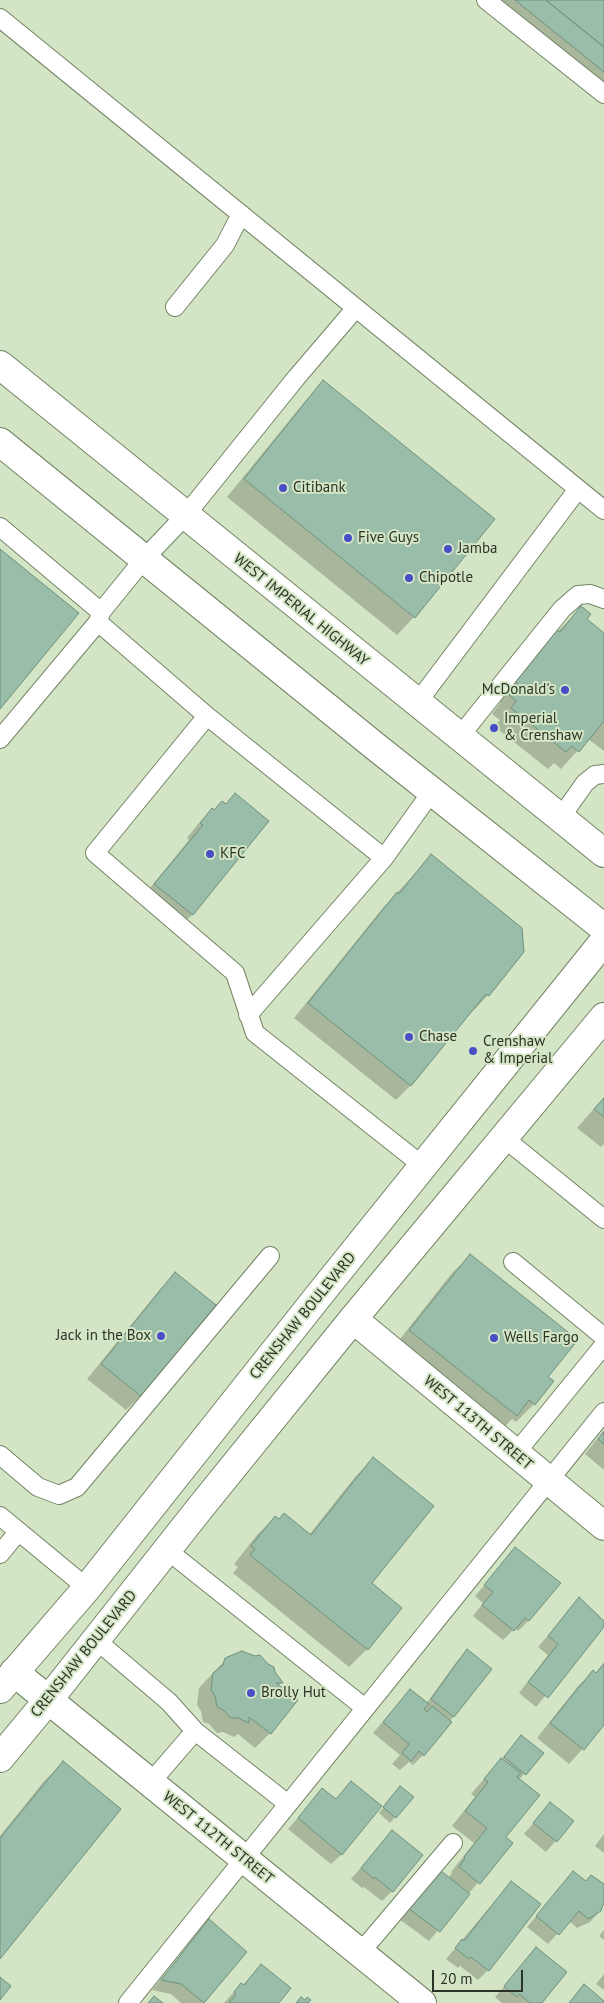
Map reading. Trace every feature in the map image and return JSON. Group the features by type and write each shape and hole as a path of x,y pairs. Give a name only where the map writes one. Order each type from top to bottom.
{"main road":[{"name":"WEST IMPERIAL HIGHWAY","path":"0,365 604,853"},
{"path":"0,442 604,928"},
{"name":"CRENSHAW BOULEVARD","path":"7,1681 87,1588 320,1294 604,941"},
{"name":"CRENSHAW BOULEVARD","path":"0,1758 353,1319 604,1017"},
{"path":"200,1508 222,1454 326,1328 320,1294"},
{"name":"WEST 113TH STREET","path":"353,1319 604,1526"},
{"name":"WEST 112TH STREET","path":"7,1681 49,1699 243,1860 422,2003"}],"lane":[{"path":"486,0 604,94"},
{"path":"0,18 604,510"},
{"path":"175,307 225,245 241,214"},
{"path":"0,739 144,559 185,516 355,308"},
{"path":"417,703 578,489"},
{"path":"0,527 207,716 384,858"},
{"path":"460,736 562,609 578,595 590,594 604,599"},
{"path":"207,716 94,853 235,973 248,1015 256,1033 423,1166"},
{"path":"561,817 585,783 595,776 604,774"},
{"path":"248,1015 384,858 433,790"},
{"path":"504,1138 604,1219"},
{"path":"0,1455 38,1487 59,1495 77,1487 270,1256"},
{"path":"513,1262 604,1337"},
{"path":"515,1454 604,1345"},
{"path":"128,2003 604,1412"},
{"path":"0,1516 87,1588"},
{"path":"0,1554 18,1532"},
{"path":"167,1550 365,1708"},
{"path":"96,1640 169,1702 195,1731 288,1804"},
{"path":"150,1782 195,1731"},
{"path":"360,1954 453,1843"}],"building":[{"path":"515,0 546,0 604,47 604,72"},
{"path":"604,0 604,47 547,1"},
{"path":"323,380 495,519 415,618 244,479"},
{"path":"0,549 79,613 0,709"},
{"path":"581,606 591,614 587,619 604,633 604,721 579,752 572,746 566,752 511,708 516,701 509,695 518,684 510,677 551,626 560,632"},
{"name":"KFC","path":"235,793 269,821 193,915 154,884 203,825 200,823 212,808 214,810 222,801 226,804"},
{"path":"431,854 522,928 524,952 489,996 486,994 411,1086 308,1003 397,892 399,894"},
{"path":"604,1098 604,1117 594,1109"},
{"path":"470,1254 578,1340 548,1377 554,1381 535,1405 529,1400 517,1416 409,1330"},
{"path":"175,1272 216,1305 187,1341 193,1346 182,1359 176,1354 142,1397 101,1364"},
{"path":"604,1432 604,1444 598,1439"},
{"path":"373,1457 434,1506 372,1583 402,1608 368,1650 250,1555 255,1549 251,1546 275,1516 279,1519 284,1513 311,1535"},
{"path":"515,1547 561,1583 529,1621 525,1618 514,1631 482,1605 493,1592 484,1585"},
{"path":"579,1597 604,1621 604,1627 548,1698 528,1682 558,1644 548,1636"},
{"path":"467,1649 492,1669 454,1717 431,1699"},
{"name":"Brolly Hut","path":"242,1651 255,1656 260,1655 268,1664 274,1667 275,1672 283,1683 276,1683 298,1700 271,1734 249,1717 249,1723 238,1718 231,1718 217,1707 215,1696 211,1690 213,1673 223,1665 225,1658"},
{"path":"604,1664 604,1725 584,1750 550,1723 593,1670 596,1673"},
{"path":"410,1689 429,1704 424,1709 427,1712 432,1706 452,1722 424,1756 419,1751 411,1761 402,1753 409,1744 383,1722"},
{"path":"521,1735 544,1753 526,1775 504,1757"},
{"path":"501,1758 521,1773 517,1777 540,1795 506,1837 513,1843 480,1884 459,1867 464,1857 487,1828 465,1811 488,1782 484,1779"},
{"path":"63,1761 121,1809 0,1959 0,1838"},
{"path":"351,1781 382,1806 342,1855 298,1818 322,1788 336,1799"},
{"path":"400,1786 414,1797 396,1818 383,1807"},
{"path":"550,1802 574,1821 557,1842 533,1823"},
{"path":"392,1830 423,1855 393,1892 361,1868"},
{"path":"440,1870 470,1894 440,1932 409,1909"},
{"path":"573,1871 586,1881 591,1875 604,1884 604,1902 601,1911 588,1919 579,1911 559,1935 536,1916"},
{"path":"511,1881 541,1904 489,1971 471,1957 469,1959 455,1948 462,1939 464,1941"},
{"path":"209,1919 247,1952 204,2003 181,1984 161,1980"},
{"path":"536,1947 567,1972 542,2003 530,2003 519,1994 517,1997 504,1986"},
{"path":"261,1964 291,1988 279,2003 229,2003 241,1983 244,1985"},
{"path":"0,1977 11,1986 0,2000"},
{"path":"584,1984 604,2001 604,2003 569,2003"},
{"path":"154,1996 163,2003 148,2003"},
{"path":"301,1997 305,2000 307,1997 311,2000 308,2003 296,2003"}],"place":[{"name":"Citibank","path":"283,488"},
{"name":"Five Guys","path":"348,538"},
{"name":"Jamba","path":"448,549"},
{"name":"Chipotle","path":"409,578"},
{"name":"McDonald's","path":"565,690"},
{"name":"Imperial & Crenshaw","path":"494,728"},
{"name":"KFC","path":"210,854"},
{"name":"Chase","path":"409,1037"},
{"name":"Crenshaw & Imperial","path":"473,1051"},
{"name":"Jack in the Box","path":"161,1336"},
{"name":"Wells Fargo","path":"494,1338"},
{"name":"Brolly Hut","path":"251,1693"}]}
